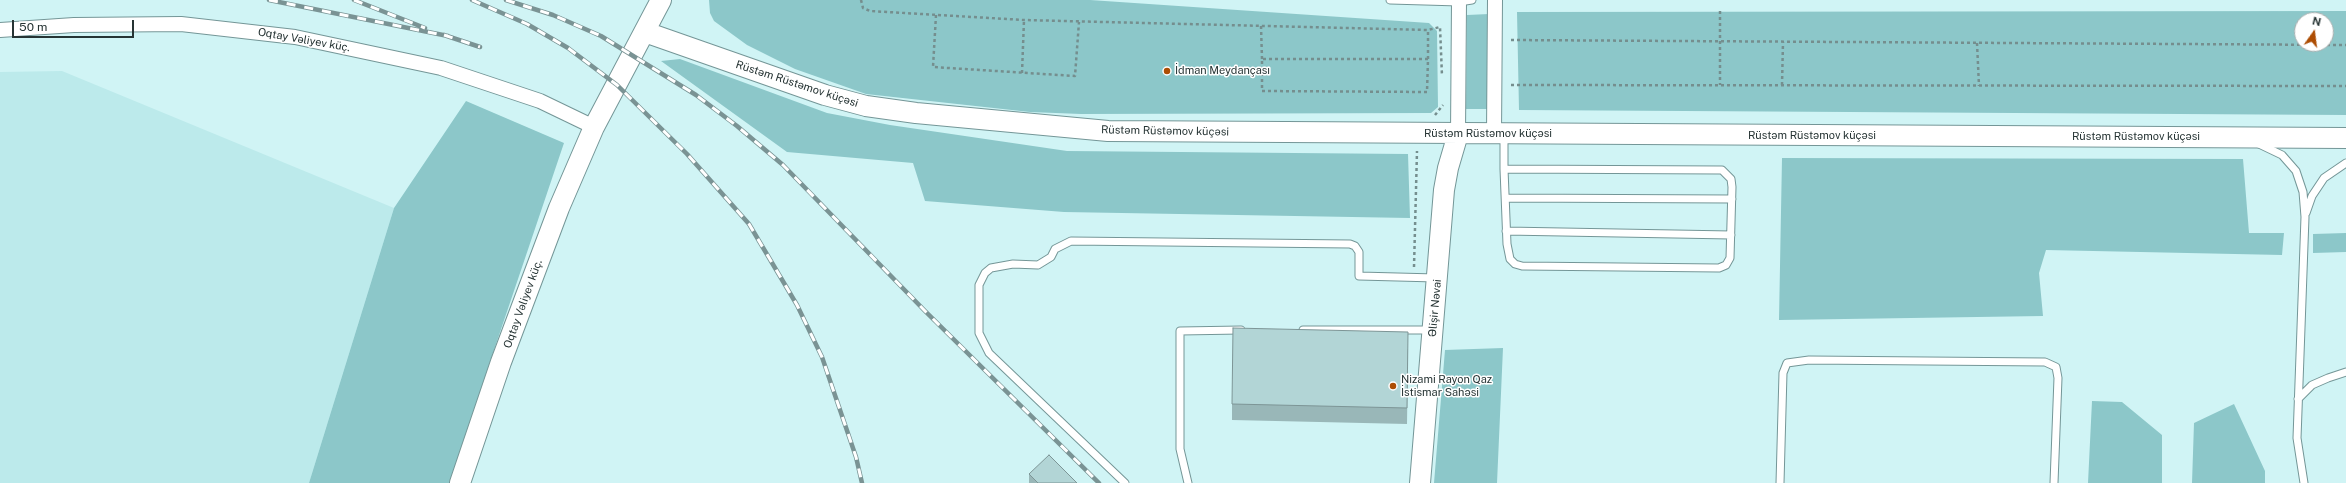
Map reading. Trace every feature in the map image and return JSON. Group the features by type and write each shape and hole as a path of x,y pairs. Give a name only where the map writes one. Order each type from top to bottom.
{"street":[{"name":"Oqtay Vəliyev küç.","path":"460,483 559,208 594,127 661,0"},
{"path":"1495,0 1499,134"},
{"path":"1458,134 1466,1"},
{"name":"Oqtay Vəliyev küç.","path":"0,30 81,25 181,24 295,37 440,68 540,101 594,127"},
{"name":"Rüstəm Rüstəmov küçəsi","path":"645,32 832,97 866,106 916,114 1135,132 2346,138"},
{"name":"Əlişir Nəvai","path":"1420,483 1444,190 1448,168 1458,134"}],"lane":[{"path":"1390,0 1466,1"},
{"path":"1499,134 1504,169 1506,231 1510,259 1515,264 1522,266 1719,268 1726,264 1730,258 1732,199 1731,179 1722,170 1504,169"},
{"path":"2240,138 2282,155 2296,171 2303,192 2305,218 2297,438 2304,483"},
{"path":"2305,218 2312,196 2324,178 2346,163"},
{"path":"1506,198 1732,199"},
{"path":"1506,231 1731,235"},
{"path":"1125,483 990,353 979,333 979,285 985,273 991,268 1013,264 1038,265 1051,258 1055,249 1070,241 1350,244 1355,246 1359,252 1359,276 1437,278"},
{"path":"1188,483 1180,450 1180,331 1250,330"},
{"path":"1296,330 1433,330"},
{"path":"1780,483 1783,372 1787,363 1809,360 2045,362 2056,367 2058,378 2054,483"},
{"path":"2298,399 2312,386 2328,378 2346,372"}],"path":[{"path":"861,0 863,8 870,11 1024,20 1428,30 1440,27 1442,82"},
{"path":"1720,11 1720,85"},
{"path":"936,15 933,68 1075,76 1079,22"},
{"path":"1022,73 1024,20"},
{"path":"1261,26 1262,91 1427,92 1428,30"},
{"path":"1511,40 2346,45"},
{"path":"1782,85 1783,42"},
{"path":"1977,43 1979,86"},
{"path":"1262,59 1428,59"},
{"path":"1511,85 2346,86"},
{"path":"1434,116 1443,106 1443,98"},
{"path":"1410,151 1418,151 1414,277"}],"shaded area":[{"path":"709,0 1090,0 1429,23 1437,31 1438,107 1431,113 1081,114 1030,112 866,94 795,69 747,45 714,21 710,13"},
{"path":"2346,11 2346,115 1519,110 1517,12"},
{"path":"1489,14 1488,109 1466,109 1467,15"},
{"path":"680,59 827,113 890,125 1067,151 1408,154 1410,218 1064,212 925,201 913,163 787,152 661,61"},
{"path":"62,71 394,208 309,483 0,483 0,72"},
{"path":"466,101 564,143 449,483 309,483 394,208"},
{"path":"1782,158 2243,159 2249,233 2284,233 2282,255 2046,250 2039,273 2043,316 1779,320"},
{"path":"2346,233 2346,252 2313,253 2313,234"},
{"path":"1503,348 1497,483 1434,483 1445,350"},
{"path":"2092,401 2122,402 2162,435 2162,483 2088,483"},
{"path":"2234,404 2265,471 2265,483 2192,483 2194,423"}],"building":[{"path":"1233,328 1408,332 1407,408 1232,404"},
{"path":"1049,455 1077,483 1038,483 1029,474"}],"railway":[{"path":"269,0 448,36"},
{"path":"354,0 425,28"},
{"path":"472,0 527,24 568,48 617,85 687,154 749,224 797,305 822,357 856,457 862,483"},
{"path":"506,0 553,15 601,36 696,95 737,126 783,165 925,311 1099,483"},
{"path":"444,35 480,47"}],"place":[{"name":"İdman Meydançası","path":"1167,71"},
{"name":"Nizami Rayon Qaz İstismar Sahəsi","path":"1393,386"}]}
